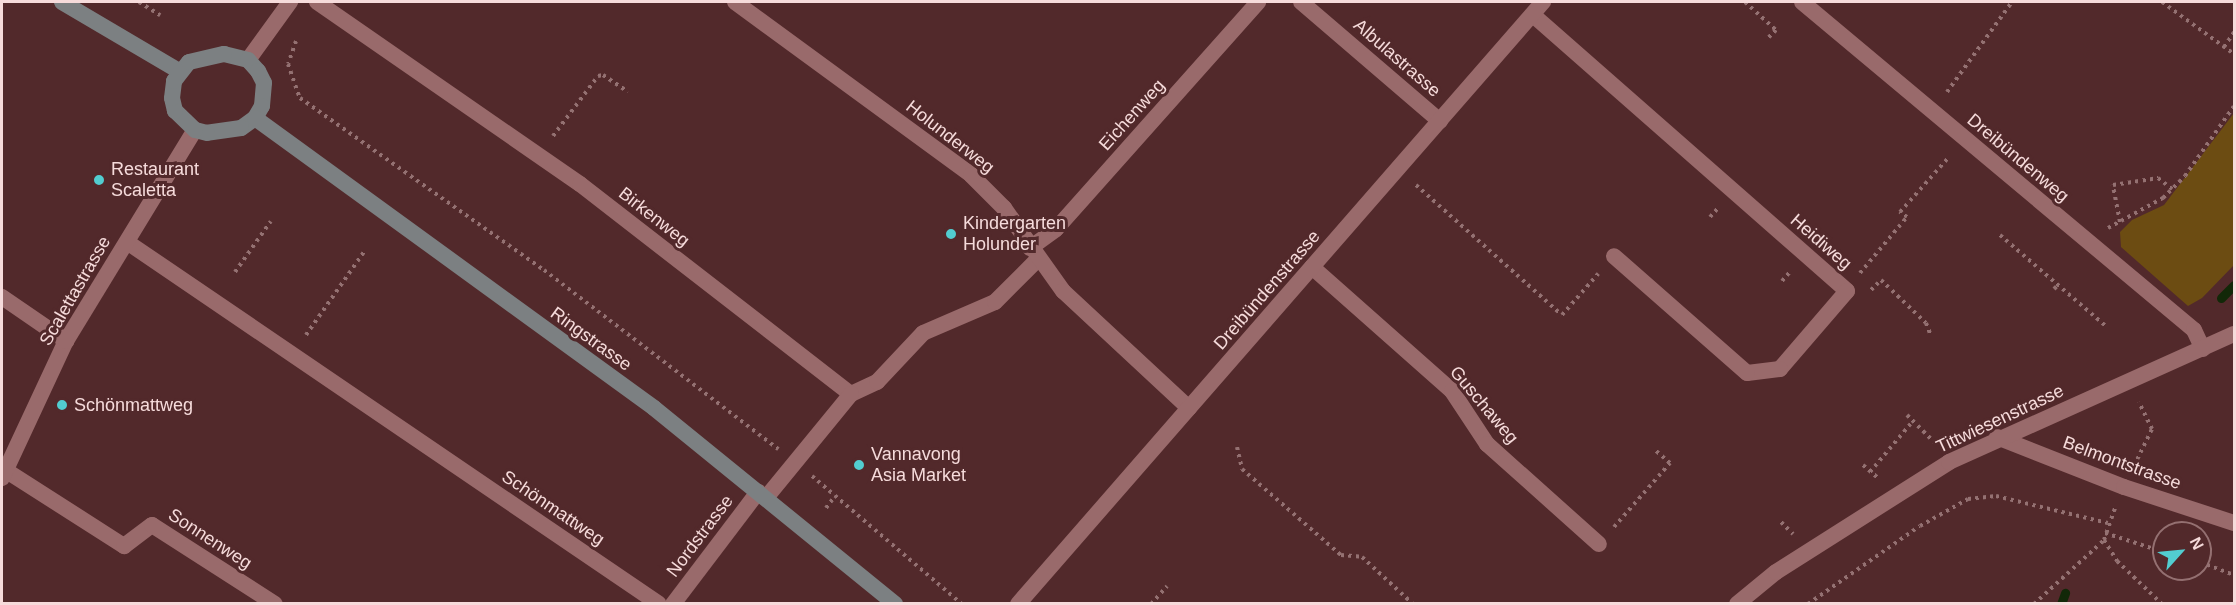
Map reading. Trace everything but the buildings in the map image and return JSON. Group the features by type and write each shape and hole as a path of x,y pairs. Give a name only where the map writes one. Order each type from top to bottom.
{"main road":[{"path":"62,2 179,71"},
{"path":"224,54 248,60 264,83 262,106 255,118 241,128 207,133 195,130 184,123 172,98 179,71 202,57 224,54"},
{"name":"Ringstrasse","path":"255,118 654,408 895,603"}],"street":[{"path":"248,60 290,2"},
{"name":"Birkenweg","path":"317,2 539,156 851,394"},
{"name":"Holunderweg","path":"735,2 971,175 1004,208 1033,254 1091,320 1190,408"},
{"name":"Eichenweg","path":"851,394 878,382 923,333 995,302 1033,254 1258,2"},
{"name":"Albulastrasse","path":"1301,2 1440,121"},
{"name":"Dreibündenweg","path":"1802,2 2194,330 2203,349"},
{"name":"Dreibündenstrasse","path":"1018,603 1538,8"},
{"name":"Heidiweg","path":"1538,8 1847,291 1780,369 1747,373 1614,256"},
{"name":"Scalettastrasse","path":"3,472 66,341 195,130"},
{"name":"Schönmattweg","path":"127,242 659,603"},
{"name":"Guschaweg","path":"1312,267 1452,391 1487,444 1599,544"},
{"path":"2,297 66,341"},
{"name":"Tittwiesenstrasse","path":"1737,603 1820,544 1949,462 1997,437 2130,382 2235,334"},
{"path":"762,495 795,462 851,394"},
{"name":"Belmontstrasse","path":"1997,437 2124,487 2235,523"},
{"name":"Sonnenweg","path":"3,472 124,546 152,525 275,603"},
{"name":"Nordstrasse","path":"673,603 762,495"}],"path":[{"path":"139,2 160,15"},
{"path":"1745,2 1776,30 1768,38"},
{"path":"1932,112 2012,2"},
{"path":"2162,2 2235,54"},
{"path":"2224,46 2235,32"},
{"path":"296,41 288,64 300,98 544,270 795,462 962,603"},
{"path":"539,156 598,76 603,75 628,92"},
{"path":"2087,240 2172,189 2235,106"},
{"path":"1858,278 1906,217 1900,212 1966,138"},
{"path":"2120,222 2114,185 2158,177 2172,189"},
{"path":"1413,182 1562,315 1614,256"},
{"path":"235,272 270,221"},
{"path":"2000,235 2016,252 2107,327"},
{"path":"292,354 364,252"},
{"path":"1865,284 1872,291 1881,280 1926,323 1931,336"},
{"path":"2054,289 2058,285"},
{"path":"2034,603 2104,540 2108,523 2152,429 2130,382"},
{"path":"1907,415 1933,441"},
{"path":"1870,472 1913,421"},
{"path":"1237,447 1242,469 1341,555 1362,557 1413,603"},
{"path":"1599,544 1670,463 1654,449"},
{"path":"826,508 836,496"},
{"path":"1808,603 1920,526 1968,499 1996,496 2108,523"},
{"path":"2105,533 2152,548"},
{"path":"2104,540 2117,561 2162,603"},
{"path":"2212,566 2235,575"},
{"path":"1150,603 1167,586"}],"shaded area":[{"path":"2234,113 2234,265 2202,298 2188,306 2121,247 2120,232 2132,220 2164,205"}],"waterway":[{"path":"2221,298 2234,285"},
{"path":"2061,604 2065,593"}],"place":[{"name":"Restaurant Scaletta","path":"99,180"},
{"name":"Kindergarten Holunder","path":"951,234"},
{"name":"Schönmattweg","path":"62,405"},
{"name":"Vannavong Asia Market","path":"859,465"}]}
